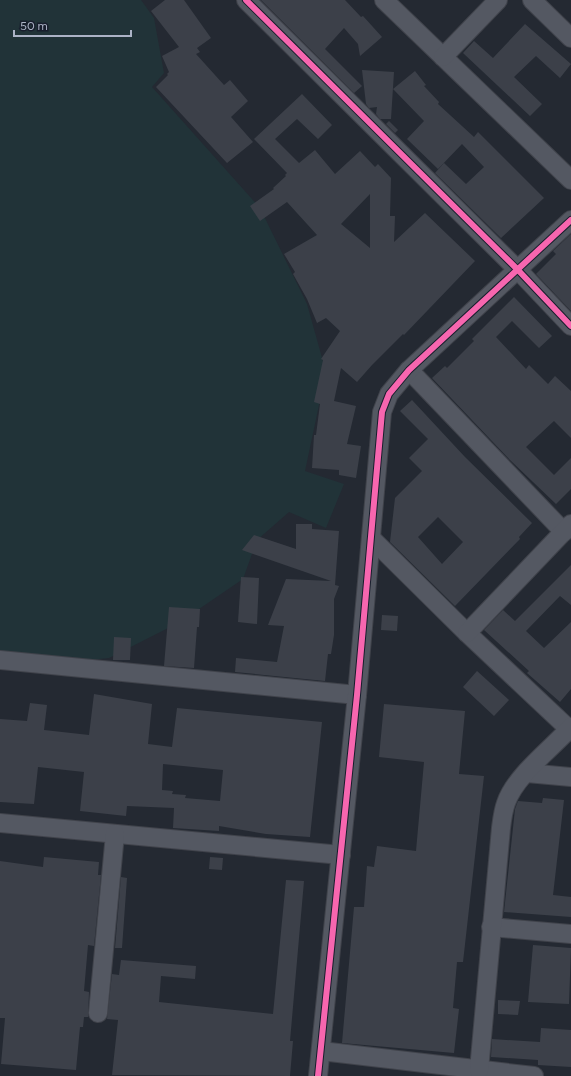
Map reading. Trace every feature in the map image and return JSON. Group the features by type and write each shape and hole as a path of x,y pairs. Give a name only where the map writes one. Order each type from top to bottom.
{"street":[{"path":"246,0 518,270 571,326"},
{"path":"384,0 571,180"},
{"path":"443,58 498,0"},
{"path":"532,0 571,38"},
{"path":"318,1076 357,695 382,412 389,394 409,370 571,220"},
{"path":"409,370 567,528 467,633"},
{"path":"371,538 467,633 570,728 514,788 506,803 501,828 479,1070"},
{"path":"0,660 357,695"},
{"path":"527,773 571,777"},
{"path":"0,823 341,855"},
{"path":"98,1013 115,834"},
{"path":"491,927 571,934"},
{"path":"320,1051 534,1076"}],"shaded area":[{"path":"0,0 141,0 154,18 164,73 152,87 260,208 307,304 326,372 305,471 344,484 326,528 289,512 257,540 243,579 180,622 109,658 2,669 0,668"}],"building":[{"path":"165,0 184,0 211,38 197,48 200,52 196,54 224,85 230,80 248,101 231,117 253,142 227,163 156,87 168,75 167,74 169,72 162,56 179,47 151,11"},
{"path":"261,0 345,0 361,17 363,16 382,37 360,56 358,44 344,28 325,49 362,86 354,93"},
{"path":"525,24 571,64 560,78 536,56 514,77 542,104 530,116 463,53 474,41 493,58"},
{"path":"362,70 394,72 391,119 380,119 376,114 377,107 369,108 366,104"},
{"path":"415,71 426,85 424,86 439,102 438,104 474,137 478,132 544,198 501,238 435,173 444,163 466,184 484,167 462,144 438,169 407,139 424,121 393,89"},
{"path":"302,94 332,125 318,139 297,119 275,139 299,163 315,150 335,174 360,151 375,167 378,164 391,178 390,216 395,216 394,242 425,213 475,261 357,382 341,368 334,401 356,406 347,444 361,446 356,478 339,475 339,470 312,468 314,435 316,435 320,404 314,402 323,360 321,359 340,331 326,318 317,323 307,299 293,274 295,272 284,254 317,235 287,202 260,221 250,206 274,189 273,188 286,176 285,175 287,173 254,139","holes":["370,194 370,248 341,224"]},
{"path":"389,121 398,130 395,133 386,124"},
{"path":"571,234 571,311 536,274 556,254 553,251"},
{"path":"514,297 552,336 539,348 512,321 496,337 526,369 529,365 548,384 555,376 571,391 571,438 554,421 526,447 554,475 571,458 571,489 556,504 510,460 432,378 445,366 447,368 474,341 472,339"},
{"path":"412,400 465,457 532,523 519,537 520,539 455,606 390,542 395,498 422,471 409,458 428,439 400,411","holes":["438,517 463,542 442,564 418,537"]},
{"path":"296,524 312,524 312,529 339,531 335,585 339,586 334,599 334,635 331,654 328,654 325,681 235,672 236,658 277,662 284,626 268,625 286,579 331,581 242,550 254,535 296,549"},
{"path":"571,565 571,605 560,596 526,631 544,648 571,622 571,689 560,702 527,673 529,671 484,630 503,610 515,621"},
{"path":"241,577 259,578 257,624 238,622"},
{"path":"169,607 200,609 194,668 164,666"},
{"path":"382,615 398,616 397,631 381,630"},
{"path":"114,637 131,638 130,660 113,660"},
{"path":"477,671 509,700 494,716 463,687"},
{"path":"94,694 152,704 148,744 172,747 177,708 322,722 310,837 266,834 219,826 219,831 173,828 174,808 127,806 126,816 80,811 84,772 38,767 34,804 0,802 0,719 27,721 30,703 47,705 44,730 89,735","holes":["163,764 223,770 220,801 185,798 186,795 172,794 173,791 162,790"]},
{"path":"384,704 465,711 459,774 484,776 463,962 457,962 453,1008 459,1009 454,1053 342,1043 354,907 364,907 367,866 374,867 377,846 416,851 424,762 379,757"},
{"path":"543,798 564,800 553,895 571,897 571,917 504,912 515,809 518,801 542,803"},
{"path":"44,857 99,862 98,875 101,875 94,946 88,945 84,991 89,992 88,1017 84,1017 83,1027 80,1027 76,1070 1,1064 5,1018 0,1018 0,861 43,867"},
{"path":"210,857 223,858 222,870 209,869"},
{"path":"121,877 127,878 122,948 115,948"},
{"path":"286,880 304,881 290,1041 293,1041 290,1076 112,1075 118,1020 107,1019 112,974 119,975 121,960 196,966 195,979 161,976 159,1002 273,1014"},
{"path":"533,945 571,948 569,1004 528,1002"},
{"path":"498,1000 520,1001 518,1015 498,1014"},
{"path":"541,1028 571,1030 571,1067 538,1065 538,1060 491,1057 492,1039 540,1042"}],"cycle path":[{"path":"246,0 518,270 571,326"},
{"path":"318,1076 357,695 382,412 389,394 409,370 571,220"}]}
